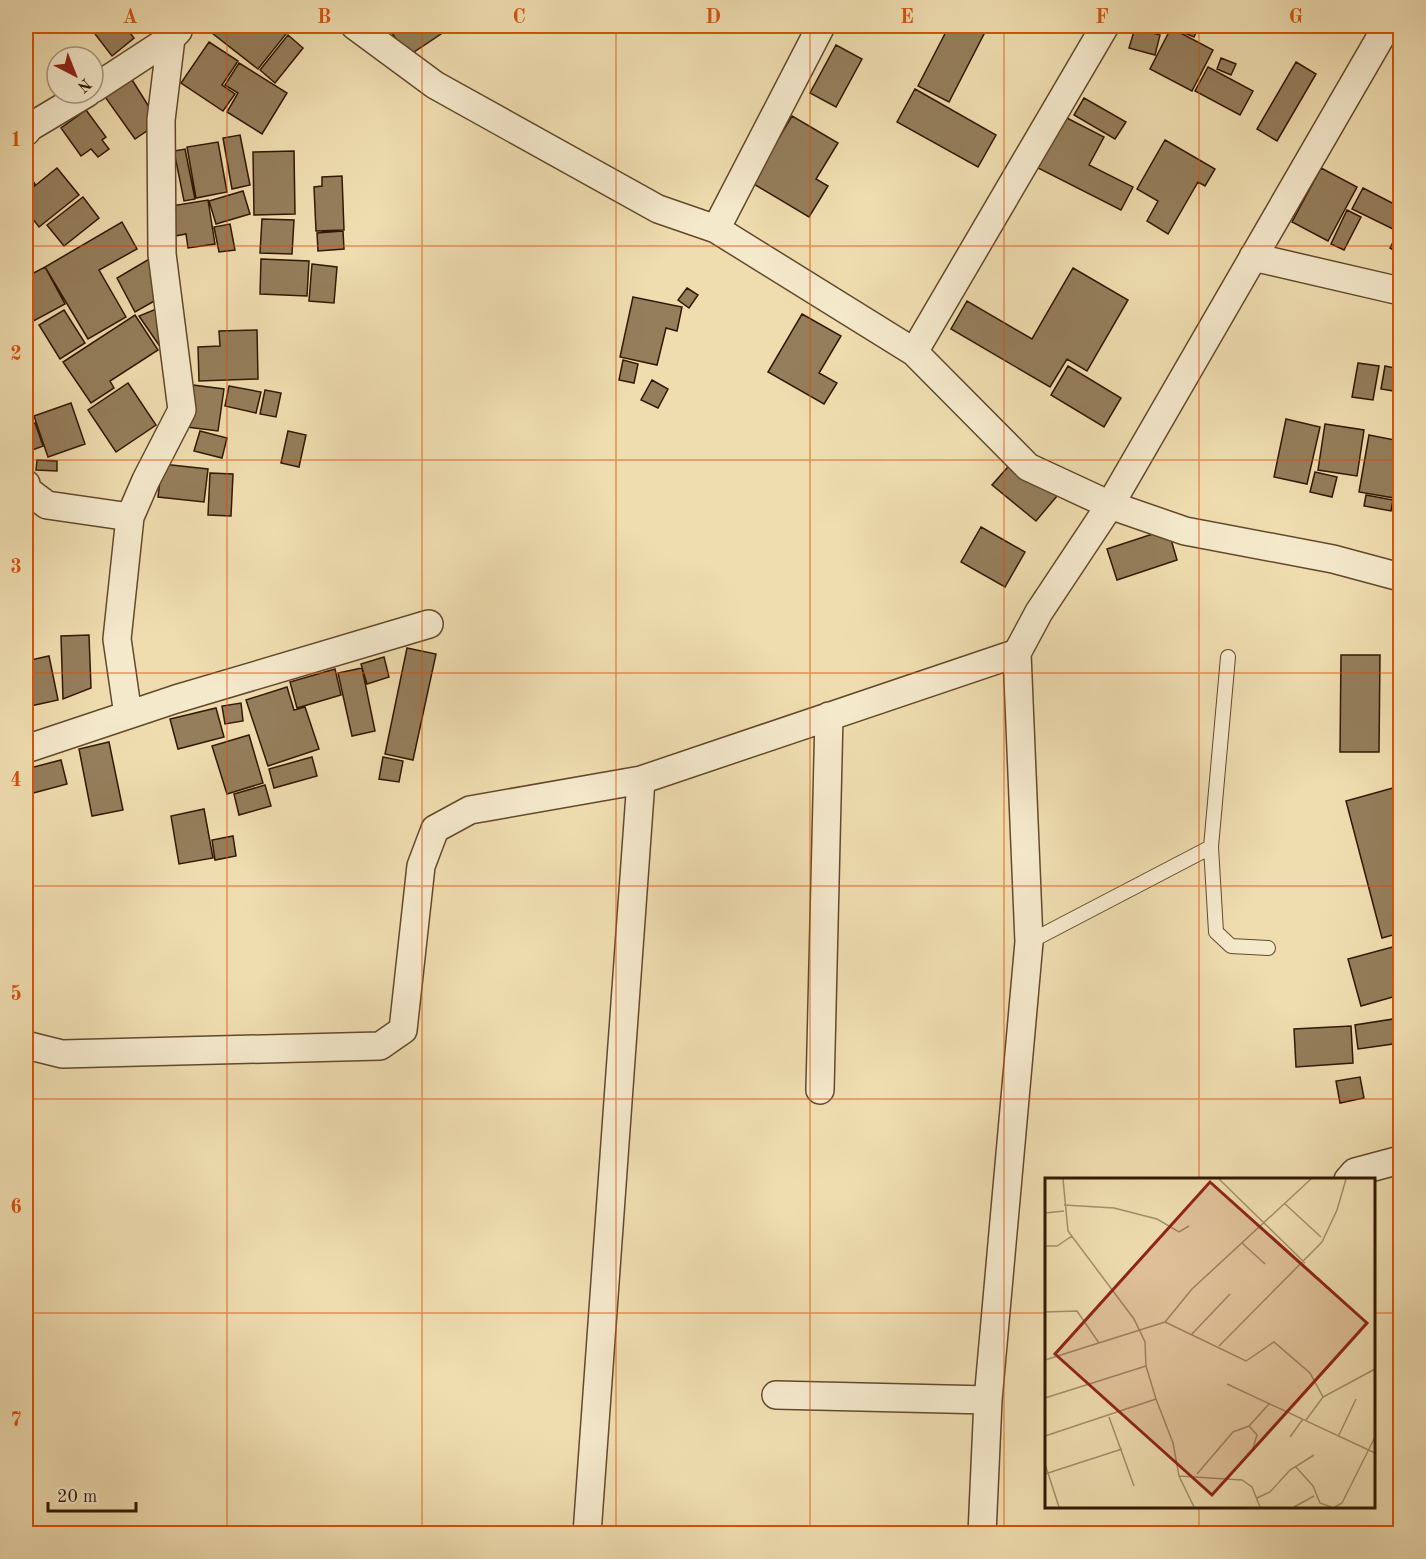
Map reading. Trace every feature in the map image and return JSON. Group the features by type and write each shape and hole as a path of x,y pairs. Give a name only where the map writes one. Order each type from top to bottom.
{"street":[{"path":"355,26 435,86 658,209 716,229 914,352 1028,467 1110,506 1185,531 1333,560 1401,577"},
{"path":"716,229 821,26"},
{"path":"914,352 1104,26"},
{"path":"982,1533 988,1400 1029,942 1017,653 1039,612 1110,506 1387,26"},
{"path":"105,81 177,32"},
{"path":"128,715 117,639 129,517 182,410 162,254 161,120 177,32"},
{"path":"26,132 30,127 67,105"},
{"path":"1253,257 1401,291"},
{"path":"26,484 27,490 47,505 129,517"},
{"path":"26,749 176,699 429,624"},
{"path":"26,1045 62,1054 380,1046 403,1030 421,866 435,829 470,810 640,780 1017,653"},
{"path":"820,1090 829,716"},
{"path":"587,1533 640,780"},
{"path":"1348,1178 1355,1172 1401,1160"},
{"path":"776,1395 988,1400"}],"lane":[{"path":"1228,657 1211,847 1216,933 1231,946 1268,948"},
{"path":"1029,942 1211,847"}],"building":[{"path":"106,26 125,26 134,38 112,56 95,34"},
{"path":"203,26 275,26 286,34 258,69"},
{"path":"387,26 453,26 408,56"},
{"path":"949,26 972,26 985,32 949,102 918,86"},
{"path":"1174,26 1199,26 1194,37 1173,28"},
{"path":"1135,28 1160,35 1155,55 1129,48"},
{"path":"1171,28 1213,50 1192,91 1150,69"},
{"path":"288,35 303,48 275,83 260,70"},
{"path":"209,42 238,61 222,85 235,94 223,111 181,83"},
{"path":"836,45 862,59 836,107 810,93"},
{"path":"1221,58 1236,64 1231,75 1217,69"},
{"path":"1296,62 1316,74 1277,141 1257,129"},
{"path":"239,63 287,93 262,134 227,112 238,93 225,85"},
{"path":"1208,67 1253,91 1240,115 1195,91"},
{"path":"129,75 151,110 151,128 135,139 105,97 105,93"},
{"path":"915,89 996,135 978,167 897,122"},
{"path":"1084,98 1126,122 1115,139 1074,115"},
{"path":"86,110 106,137 102,140 109,149 98,157 91,149 81,156 61,128"},
{"path":"792,116 838,143 816,179 828,186 809,217 752,183"},
{"path":"1065,117 1104,137 1089,165 1133,187 1121,210 1038,168"},
{"path":"240,135 250,185 232,189 223,138"},
{"path":"1165,140 1215,169 1205,186 1198,182 1168,234 1147,221 1158,201 1137,189"},
{"path":"218,142 227,192 196,198 187,147"},
{"path":"185,149 195,199 184,201 174,151"},
{"path":"294,151 295,214 254,215 253,152"},
{"path":"57,168 79,195 39,227 26,210 26,193"},
{"path":"1321,168 1357,187 1328,241 1292,222"},
{"path":"26,170 35,184 26,191"},
{"path":"342,176 344,230 316,231 314,187 322,186 322,177"},
{"path":"1363,188 1400,207 1400,219 1395,230 1352,209"},
{"path":"243,191 250,214 216,224 209,201"},
{"path":"83,197 99,218 64,246 47,225"},
{"path":"208,200 215,244 188,248 186,234 175,236 171,206"},
{"path":"1347,210 1361,217 1344,250 1331,244"},
{"path":"262,219 294,220 292,254 260,253"},
{"path":"122,222 137,249 99,270 126,317 88,339 45,267"},
{"path":"230,224 235,250 219,252 214,227"},
{"path":"1400,229 1400,254 1390,248"},
{"path":"343,231 344,249 318,251 317,233"},
{"path":"151,258 156,300 135,312 117,278"},
{"path":"261,259 309,261 307,296 260,294"},
{"path":"312,264 337,267 334,303 309,301"},
{"path":"45,267 65,304 26,325 26,277"},
{"path":"1073,268 1128,300 1087,371 1067,359 1050,387 951,329 967,301 1032,339"},
{"path":"687,288 698,295 689,308 678,300"},
{"path":"633,297 682,307 677,331 666,328 657,365 620,357"},
{"path":"161,307 161,348 139,316"},
{"path":"64,310 85,343 60,359 39,325"},
{"path":"802,314 841,336 819,373 837,383 824,404 768,372"},
{"path":"135,315 158,350 110,381 114,388 91,403 63,362"},
{"path":"257,330 258,379 199,381 198,347 220,346 219,331"},
{"path":"623,360 638,364 634,383 619,380"},
{"path":"1358,363 1379,366 1373,400 1352,397"},
{"path":"1068,366 1121,398 1104,427 1051,395"},
{"path":"1385,366 1400,369 1400,392 1381,389"},
{"path":"652,380 668,389 658,408 641,400"},
{"path":"128,383 156,425 116,452 88,410"},
{"path":"193,385 224,389 218,431 187,427"},
{"path":"229,386 261,392 256,413 225,406"},
{"path":"265,390 281,393 276,417 260,414"},
{"path":"71,403 85,444 48,457 34,416"},
{"path":"1286,419 1320,427 1307,484 1274,477"},
{"path":"35,423 43,446 27,452 26,426"},
{"path":"1325,424 1364,430 1357,476 1318,470"},
{"path":"200,431 227,438 222,458 194,451"},
{"path":"288,431 306,435 299,467 281,463"},
{"path":"1369,435 1400,441 1400,499 1359,492"},
{"path":"37,460 57,461 57,471 36,470"},
{"path":"1014,460 1057,496 1036,521 992,485"},
{"path":"162,464 208,469 204,502 158,497"},
{"path":"1315,472 1337,477 1332,497 1310,492"},
{"path":"210,473 233,474 231,516 208,515"},
{"path":"1366,495 1393,500 1391,511 1364,506"},
{"path":"981,527 1025,552 1005,587 961,562"},
{"path":"1168,529 1177,560 1117,580 1107,549"},
{"path":"89,635 91,688 63,699 61,636"},
{"path":"407,648 436,654 413,760 385,754"},
{"path":"1341,655 1380,655 1379,752 1340,752"},
{"path":"49,656 58,700 26,707 26,661"},
{"path":"384,657 389,677 367,684 361,664"},
{"path":"362,668 375,731 352,736 338,673"},
{"path":"335,669 341,695 297,708 290,682"},
{"path":"287,687 294,710 305,707 319,749 268,766 246,700"},
{"path":"241,703 243,721 225,724 222,706"},
{"path":"216,708 224,737 178,749 170,719"},
{"path":"249,735 263,783 227,794 212,746"},
{"path":"109,742 123,810 92,816 79,749"},
{"path":"312,757 317,776 274,788 269,769"},
{"path":"383,757 403,761 399,782 379,779"},
{"path":"61,760 67,784 26,795 26,769"},
{"path":"265,785 271,806 239,815 234,794"},
{"path":"1400,786 1400,933 1382,938 1346,801"},
{"path":"26,799 28,799 33,829 26,830"},
{"path":"204,809 213,858 179,864 171,816"},
{"path":"233,836 236,856 215,860 212,840"},
{"path":"1400,945 1400,995 1361,1006 1348,959"},
{"path":"1400,1018 1400,1043 1358,1049 1355,1025"},
{"path":"1351,1026 1353,1063 1296,1067 1294,1029"},
{"path":"1360,1077 1364,1098 1340,1103 1336,1081"}]}
